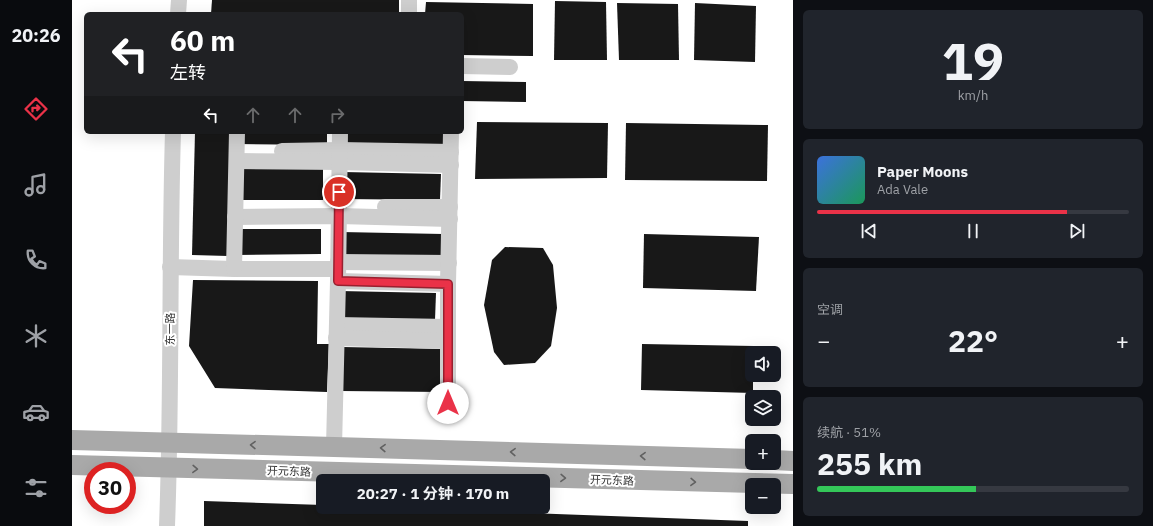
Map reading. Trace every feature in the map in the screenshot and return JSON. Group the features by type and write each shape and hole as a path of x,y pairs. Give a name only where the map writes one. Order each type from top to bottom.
{"main road":[{"path":"72,440 745,459"},
{"path":"781,460 793,461"},
{"name":"开元东路","path":"72,466 793,484"}],"street":[{"path":"178,12 179,0"},
{"path":"408,12 409,0"},
{"path":"464,66 510,67"},
{"name":"东一路","path":"167,526 173,134"},
{"path":"234,269 237,134"},
{"path":"334,447 340,134"},
{"path":"448,403 448,284 451,134"},
{"path":"237,156 340,156 451,159"},
{"path":"235,212 339,211 450,213"},
{"path":"170,267 338,270 449,263"},
{"path":"338,270 448,284"},
{"path":"337,332 448,334"}],"building":[{"path":"212,0 399,0 399,12 211,12"},
{"path":"555,1 606,2 607,60 554,60"},
{"path":"426,2 533,4 533,56 464,55 464,12 425,12"},
{"path":"617,3 678,4 679,60 619,60"},
{"path":"695,3 756,6 755,62 694,60"},
{"path":"464,81 526,82 526,102 464,101"},
{"path":"477,122 608,123 607,178 475,179"},
{"path":"626,123 768,125 767,181 625,180"},
{"path":"195,134 230,134 228,256 192,255"},
{"path":"238,134 327,134 327,145 238,144"},
{"path":"345,134 446,134 446,148 345,146"},
{"path":"237,169 323,169 323,200 236,200"},
{"path":"343,172 441,174 440,200 343,199"},
{"path":"236,229 321,229 321,254 236,255"},
{"path":"341,232 443,234 442,258 342,256"},
{"path":"644,234 759,237 756,291 643,288"},
{"path":"505,247 543,248 553,265 557,308 551,346 535,363 504,365 494,352 484,305 492,260"},
{"path":"193,280 318,281 317,344 329,344 327,392 215,388 189,346"},
{"path":"340,291 436,293 435,320 340,318"},
{"path":"642,344 754,346 745,346 745,382 753,382 753,390 745,390 745,393 641,390"},
{"path":"343,347 443,349 442,392 341,391"},
{"path":"204,501 316,505 316,514 550,514 748,521 748,526 204,526"}],"route":[{"path":"339,192 338,281 448,284 448,403"}]}
